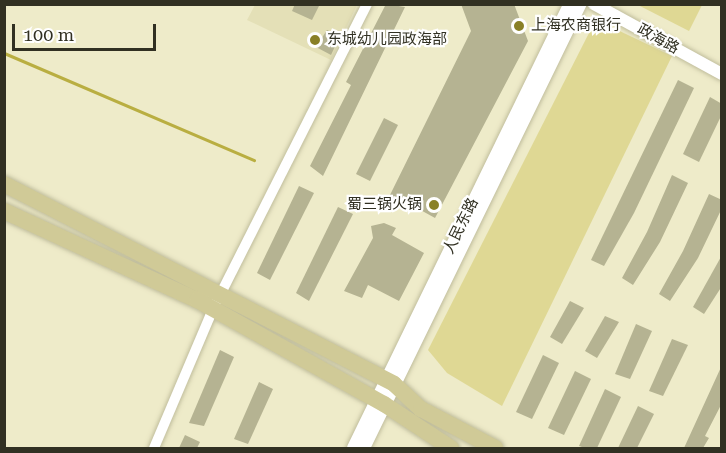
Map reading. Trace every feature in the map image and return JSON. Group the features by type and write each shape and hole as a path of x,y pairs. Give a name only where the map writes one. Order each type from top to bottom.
{"main road":[{"path":"4,184 222,293 281,328 390,381 421,409 495,448"},
{"path":"4,211 213,309 380,402 451,448"}],"street":[{"path":"154,448 213,309 367,4"},
{"name":"人民东路","path":"353,448 380,402 570,4"},
{"name":"人民东路","path":"390,381 581,4"},
{"name":"政海路","path":"594,4 722,74"},
{"name":"人民东路","path":"364,448 380,402"}],"shaded area":[{"name":"东城幼儿园政海部","path":"255,5 357,5 331,60 247,20"},
{"path":"638,5 702,5 689,31"},
{"path":"607,25 672,56 502,406 447,373 428,350 590,31"}],"building":[{"path":"295,4 320,4 312,20 292,11"},
{"path":"386,4 405,7 323,176 310,166 351,85 346,82"},
{"path":"461,4 514,4 528,41 435,218 406,202 404,206 389,197 471,31"},
{"path":"327,30 340,36 331,55 316,47"},
{"path":"678,80 694,88 634,213 604,266 591,260"},
{"path":"710,97 722,104 722,114 699,162 683,154"},
{"path":"384,118 398,125 370,181 356,174"},
{"path":"672,175 688,183 660,242 633,285 622,278 647,232"},
{"path":"299,186 314,193 270,280 257,273"},
{"path":"709,194 722,200 722,208 698,258 670,301 659,294 683,251"},
{"path":"338,207 353,214 309,301 296,293"},
{"path":"384,223 396,228 392,235 424,253 399,301 368,285 362,298 344,291 373,238 371,226"},
{"path":"722,255 722,286 704,314 693,307"},
{"path":"570,301 584,308 562,344 550,337"},
{"path":"605,316 619,322 597,358 585,351"},
{"path":"636,324 652,331 630,379 615,374"},
{"path":"672,339 688,345 663,396 649,391"},
{"path":"220,350 234,357 204,426 189,423"},
{"path":"543,355 559,363 532,419 516,412"},
{"path":"722,365 722,403 705,436 709,438 703,448 684,448"},
{"path":"575,371 591,379 564,435 548,428"},
{"path":"259,382 273,389 248,444 234,439"},
{"path":"605,389 621,397 597,448 579,446"},
{"path":"638,406 654,414 637,448 618,448"},
{"path":"185,435 200,442 197,448 179,448"}],"waterway":[{"path":"4,53 254,160"}],"place":[{"name":"上海农商银行","path":"519,26"},
{"name":"东城幼儿园政海部","path":"315,40"},
{"name":"蜀三锅火锅","path":"434,205"}]}
